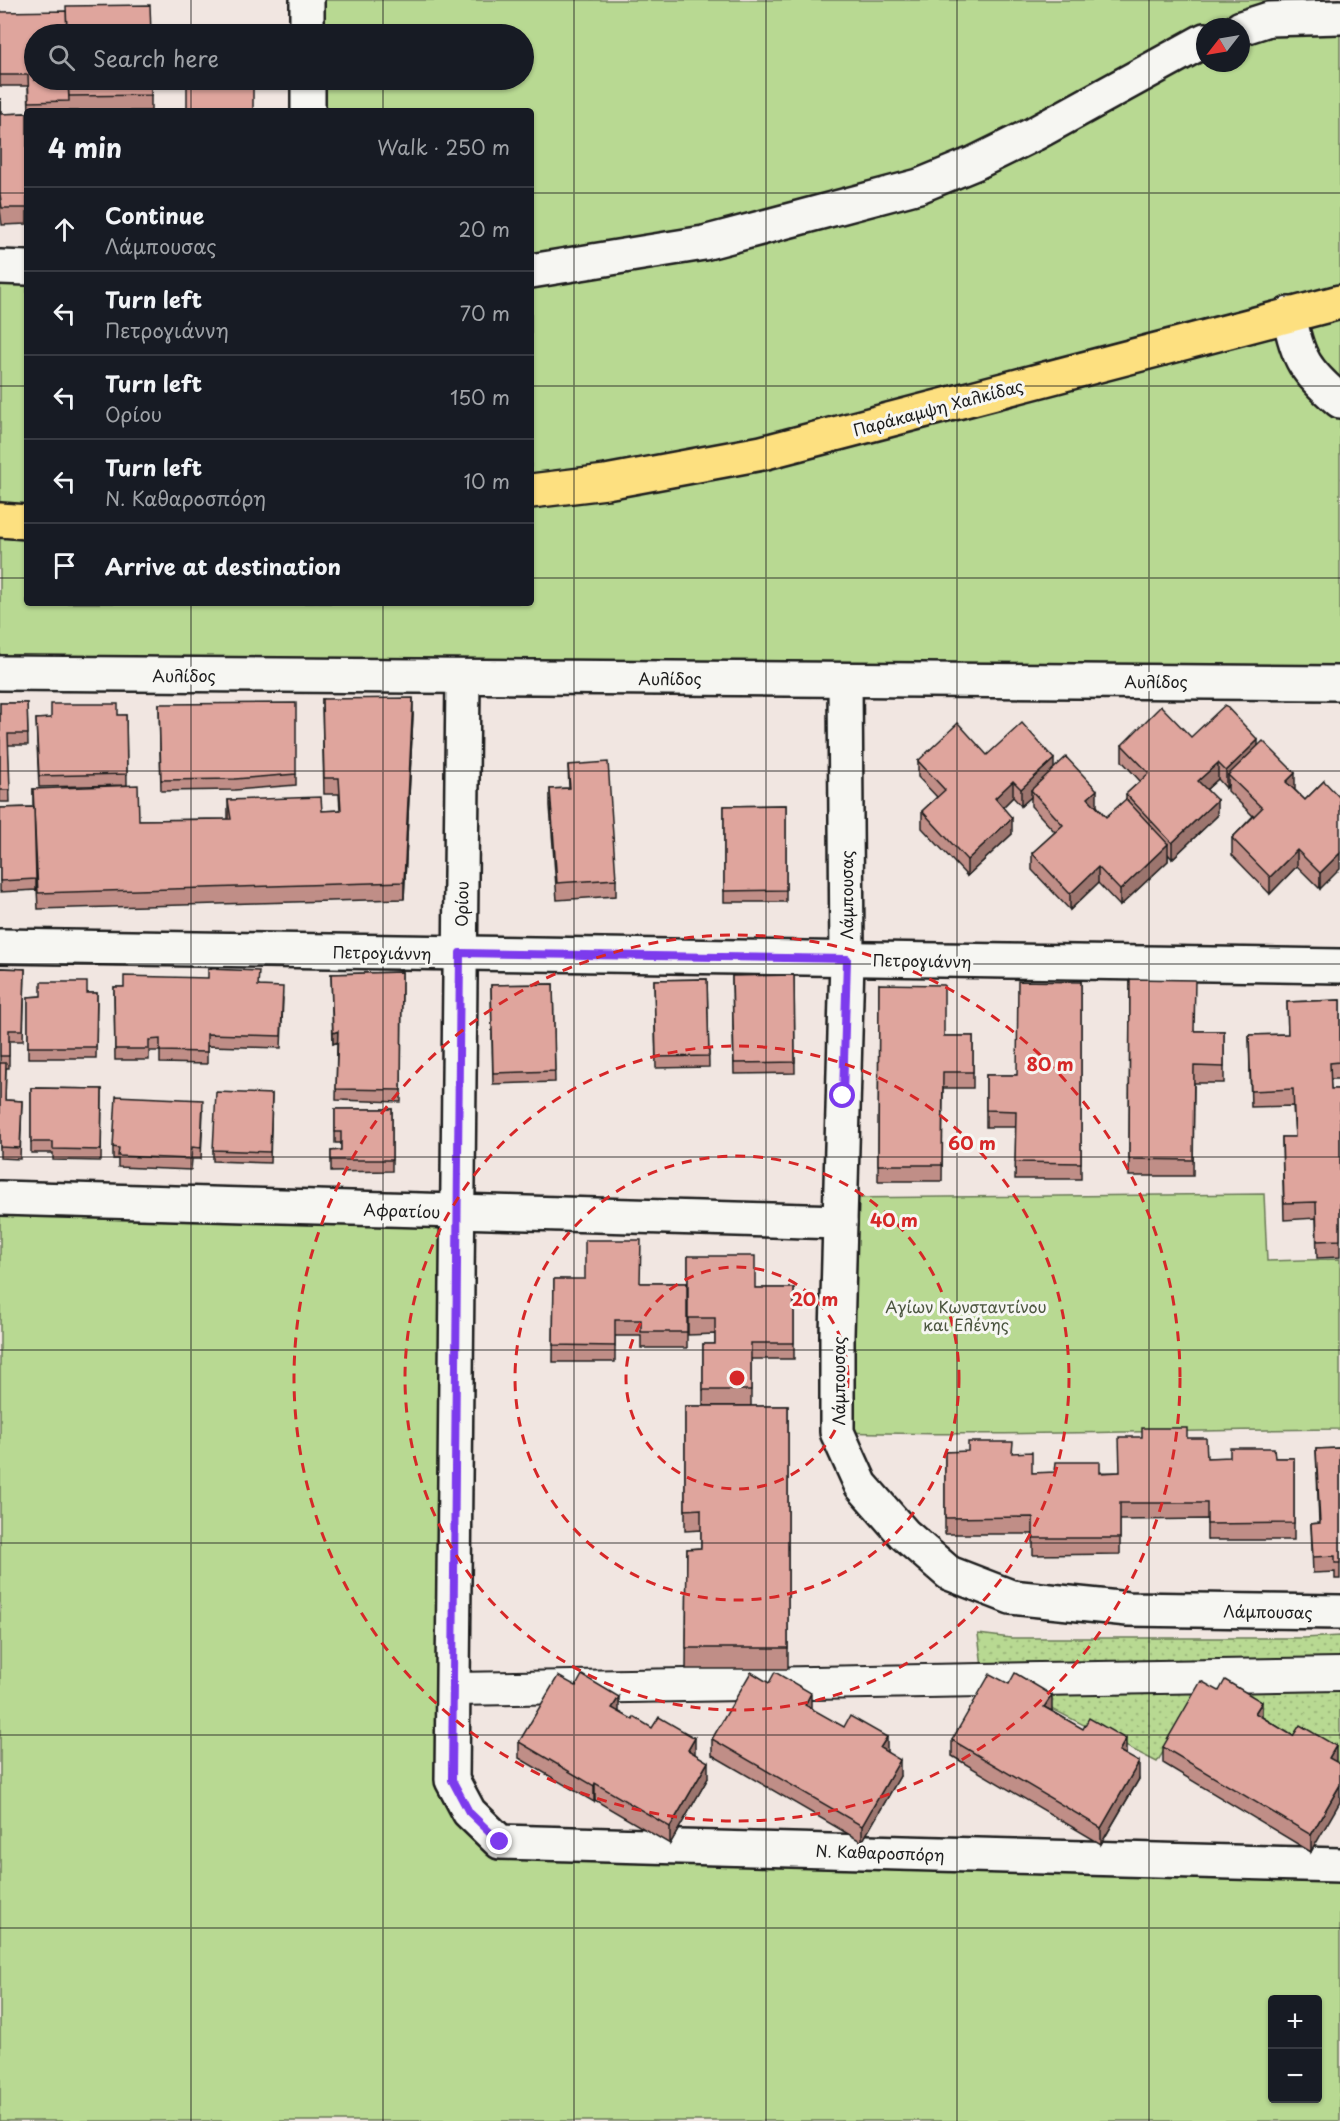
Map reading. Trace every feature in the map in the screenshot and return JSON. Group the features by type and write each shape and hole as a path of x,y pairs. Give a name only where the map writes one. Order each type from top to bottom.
{"main road":[{"name":"Παράκαμψη Χαλκίδας","path":"534,491 606,482 762,453 1340,302"},
{"path":"0,520 24,522"}],"street":[{"path":"307,0 307,24"},
{"path":"1250,25 1269,19 1340,17"},
{"path":"534,271 704,243 919,186 975,163 1034,134 1196,45"},
{"path":"308,90 308,108"},
{"path":"0,267 24,268"},
{"path":"1289,315 1294,343 1303,363 1340,401"},
{"name":"Αυλίδος","path":"0,673 1340,683"},
{"name":"Ορίου","path":"452,1780 463,677"},
{"name":"Λάμπουσας","path":"845,680 847,959 837,1432 861,1485 904,1534 949,1574 1011,1597 1070,1605 1128,1609 1340,1612"},
{"name":"Πετρογιάννη","path":"0,946 1340,966"},
{"name":"Αφρατίου","path":"0,1198 840,1222"},
{"path":"453,1689 1340,1674"},
{"name":"Ν. Καθαροσπόρη","path":"452,1780 469,1812 500,1842 1340,1865"}],"green space":[{"path":"307,0 1340,0 1340,683 0,673 0,267 24,268 24,606 534,606 534,108 308,108 308,90 534,90 534,24 307,24"},
{"name":"Αγίων Κωνσταντίνου και Ελένης","path":"1264,1194 1267,1261 1340,1259 1340,1429 1026,1434 837,1432 840,1198"},
{"path":"0,1198 458,1212 452,1780 500,1842 1340,1865 1340,2121 0,2121"},
{"path":"978,1634 1011,1638 1340,1636 1340,1773 1202,1689 1157,1762 1005,1685 985,1690"}],"building":[{"path":"150,5 151,24 67,24 66,6"},
{"path":"66,11 67,24 24,24 24,75 0,75 0,12"},
{"path":"29,90 68,90 69,101 29,102"},
{"path":"69,90 151,90 151,95 69,96"},
{"path":"187,90 253,90 253,108 187,108"},
{"path":"0,98 1,114 24,113 24,208 2,208"},
{"path":"413,698 404,882 38,893 33,789 138,785 139,820 231,819 228,800 321,797 322,811 341,810 339,778 324,778 322,699"},
{"path":"0,703 27,703 28,734 8,734 10,790 0,790"},
{"path":"296,703 296,774 235,779 161,780 159,704"},
{"path":"51,704 118,704 118,715 126,715 127,774 39,776 36,719 51,718"},
{"path":"1225,705 1258,740 1226,771 1218,763 1198,781 1217,800 1172,843 1126,794 1149,773 1122,745 1161,706 1191,737"},
{"path":"958,723 987,755 1022,723 1054,759 1021,789 1013,781 995,798 1012,818 967,860 922,811 945,790 918,761"},
{"path":"1263,741 1295,773 1286,782 1305,800 1324,781 1340,798 1340,853 1320,873 1297,850 1270,877 1232,838 1262,808 1228,775"},
{"path":"1066,757 1097,790 1088,798 1106,817 1126,799 1168,844 1120,890 1098,867 1070,894 1032,853 1063,825 1031,790"},
{"path":"608,762 616,879 557,883 550,789 570,788 568,765"},
{"path":"786,805 786,890 724,891 724,806"},
{"path":"34,807 36,879 0,881 0,808"},
{"path":"0,968 25,969 23,1030 9,1030 9,1056 0,1056"},
{"path":"208,969 259,971 258,986 283,987 281,1036 207,1034 207,1052 160,1051 160,1039 149,1040 149,1049 115,1049 114,987 124,987 124,976 208,978"},
{"path":"402,972 401,1090 336,1089 338,1031 333,1033 331,974"},
{"path":"794,975 795,1062 734,1063 732,976"},
{"path":"707,979 709,1056 656,1057 654,980"},
{"path":"1130,979 1195,980 1194,1031 1224,1031 1224,1067 1194,1066 1193,1160 1129,1159"},
{"path":"1018,981 1081,982 1081,1163 1015,1162 1016,1111 986,1110 986,1075 1017,1075"},
{"path":"41,982 87,982 87,993 97,993 96,1047 28,1047 28,997 41,996"},
{"path":"553,984 555,1071 493,1073 491,985"},
{"path":"879,984 944,985 944,1036 973,1036 973,1072 943,1072 942,1165 878,1165"},
{"path":"1340,1000 1340,1062 1330,1063 1331,1089 1340,1089 1340,1240 1317,1241 1316,1202 1284,1203 1282,1137 1295,1137 1293,1089 1251,1091 1249,1035 1288,1034 1287,1002"},
{"path":"0,1063 6,1063 5,1100 22,1101 20,1148 0,1147"},
{"path":"31,1088 102,1089 101,1150 53,1149 53,1142 31,1142"},
{"path":"216,1092 272,1094 270,1152 213,1150"},
{"path":"116,1096 203,1100 201,1148 192,1147 191,1159 118,1156 119,1148 113,1147"},
{"path":"335,1109 392,1109 392,1160 331,1160 331,1151 341,1150 341,1132 335,1132"},
{"path":"585,1240 641,1240 640,1283 687,1283 687,1332 641,1332 641,1320 615,1320 615,1346 553,1345 554,1279 585,1279"},
{"path":"688,1256 755,1256 755,1288 794,1288 794,1343 751,1343 751,1390 703,1390 703,1344 715,1344 715,1318 688,1318"},
{"path":"685,1406 788,1406 788,1648 686,1648 687,1549 701,1548 701,1509 685,1510"},
{"path":"1142,1428 1187,1428 1187,1438 1206,1438 1207,1458 1230,1457 1230,1448 1274,1448 1275,1458 1294,1458 1294,1523 1207,1524 1207,1503 1120,1503 1120,1538 1033,1538 1033,1517 945,1518 945,1452 968,1451 968,1442 1013,1442 1012,1453 1032,1452 1032,1473 1055,1472 1056,1462 1100,1462 1100,1473 1120,1472 1119,1437 1142,1437"},
{"path":"1340,1448 1340,1563 1335,1563 1335,1556 1313,1557 1311,1524 1320,1523 1316,1449"},
{"path":"751,1672 769,1683 775,1672 811,1693 805,1705 844,1727 850,1716 887,1737 880,1748 900,1760 862,1826 712,1739"},
{"path":"1015,1673 1052,1695 1044,1707 1083,1729 1089,1718 1126,1739 1119,1751 1139,1762 1101,1828 952,1740 990,1674 1009,1684"},
{"path":"582,1675 619,1697 612,1708 633,1720 634,1717 652,1728 659,1717 695,1738 688,1750 708,1762 670,1827 519,1742 558,1676 576,1686"},
{"path":"1225,1680 1262,1702 1255,1713 1293,1736 1300,1725 1336,1746 1329,1758 1340,1764 1340,1785 1311,1835 1163,1747 1201,1681 1219,1691"}],"route":[{"path":"500,1842 469,1812 452,1780 460,953 847,959 843,1096"}]}
